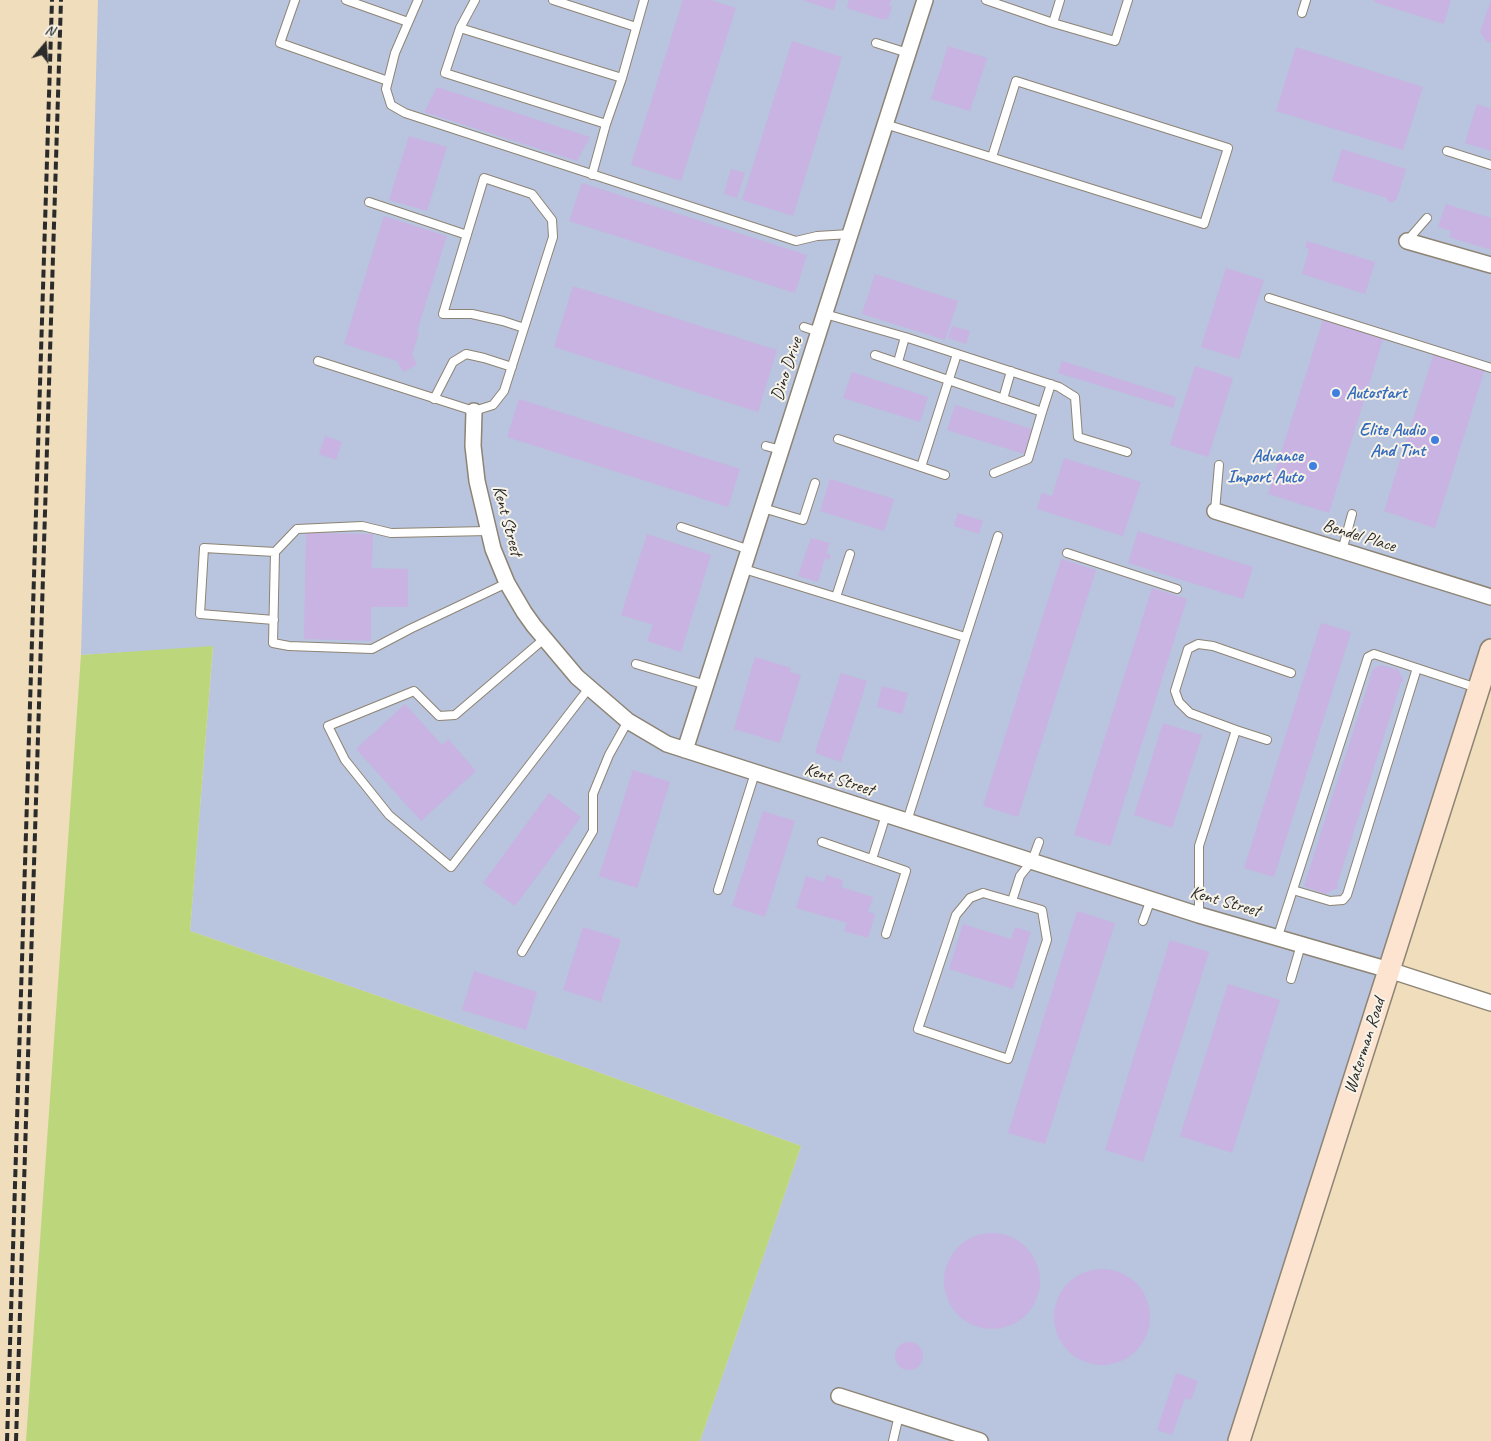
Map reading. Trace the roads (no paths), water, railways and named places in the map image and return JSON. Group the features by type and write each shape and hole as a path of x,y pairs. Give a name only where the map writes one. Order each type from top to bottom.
{"main road":[{"name":"Waterman Road","path":"1239,1441 1491,650"}],"street":[{"name":"Dino Drive","path":"685,750 925,0"},
{"path":"1407,241 1491,265"},
{"name":"Kent Street","path":"474,411 477,481 488,531 493,549 507,582 524,612 544,639 577,677 628,721 667,744 1198,915 1278,936 1301,945 1389,970 1491,1003"},
{"name":"Bendel Place","path":"1215,511 1491,597"},
{"path":"839,1396 980,1441"}],"lane":[{"path":"295,0 280,43 388,81"},
{"path":"346,0 408,22"},
{"path":"418,0 394,53 386,89 391,105 405,113 796,241 817,236 850,234"},
{"path":"474,0 460,28 445,73 606,124"},
{"path":"554,0 636,27"},
{"path":"592,175 644,0"},
{"path":"986,0 1053,23 1116,41 1128,0"},
{"path":"1053,23 1060,0"},
{"path":"1302,13 1306,0"},
{"path":"460,28 622,78"},
{"path":"876,43 908,52"},
{"path":"886,124 1204,224 1228,148 1016,81 992,157"},
{"path":"1447,150 1491,165"},
{"path":"318,361 474,411 493,405 504,391 553,237 552,220 532,194 484,178 443,314 472,314 524,328"},
{"path":"369,202 466,235"},
{"path":"1407,241 1427,218"},
{"path":"1269,298 1491,368"},
{"path":"825,314 905,337 1059,387 1074,397 1078,437 1126,452"},
{"path":"804,327 819,332"},
{"path":"898,362 905,337"},
{"path":"434,399 453,362 466,354 512,367"},
{"path":"921,467 957,354"},
{"path":"875,355 1042,412"},
{"path":"1003,399 1011,371"},
{"path":"994,473 1028,459 1051,384"},
{"path":"838,439 945,475"},
{"path":"766,446 781,450"},
{"path":"1215,511 1219,465"},
{"path":"763,508 803,520 816,483"},
{"path":"1342,551 1352,514"},
{"path":"488,531 391,533 362,526 297,529 275,552 273,643 289,646 372,649 507,582"},
{"path":"681,527 750,550"},
{"path":"907,821 998,536"},
{"path":"274,620 200,614 204,548 275,552"},
{"path":"1067,553 1178,589"},
{"path":"836,596 850,554"},
{"path":"744,569 965,637"},
{"path":"544,639 455,715 439,716 414,691 328,726 345,760 389,815 452,867 589,688"},
{"path":"1267,740 1190,713 1179,702 1175,691 1188,649 1198,644 1213,646 1291,673"},
{"path":"1278,936 1368,657 1374,654 1479,688"},
{"path":"636,664 706,685"},
{"path":"1293,890 1330,901 1343,900 1347,895 1417,668"},
{"path":"522,952 593,831 593,794 609,755 628,721"},
{"path":"1198,915 1199,846 1236,730"},
{"path":"718,890 755,773"},
{"path":"872,859 886,815"},
{"path":"822,842 906,871 886,934"},
{"path":"1012,901 1020,876 1032,862 1039,842"},
{"path":"984,893 1012,901 1042,910 1047,940 1008,1059 918,1029 956,915 970,898 984,893"},
{"path":"1144,921 1151,899"},
{"path":"1291,979 1301,945"},
{"path":"893,1441 899,1415"}],"railway":[{"path":"7,1441 52,0"},
{"path":"16,1441 61,0"}],"place":[{"name":"Autostart","path":"1336,393"},
{"name":"Elite Audio And Tint","path":"1435,440"},
{"name":"Advance Import Auto","path":"1313,466"}]}
